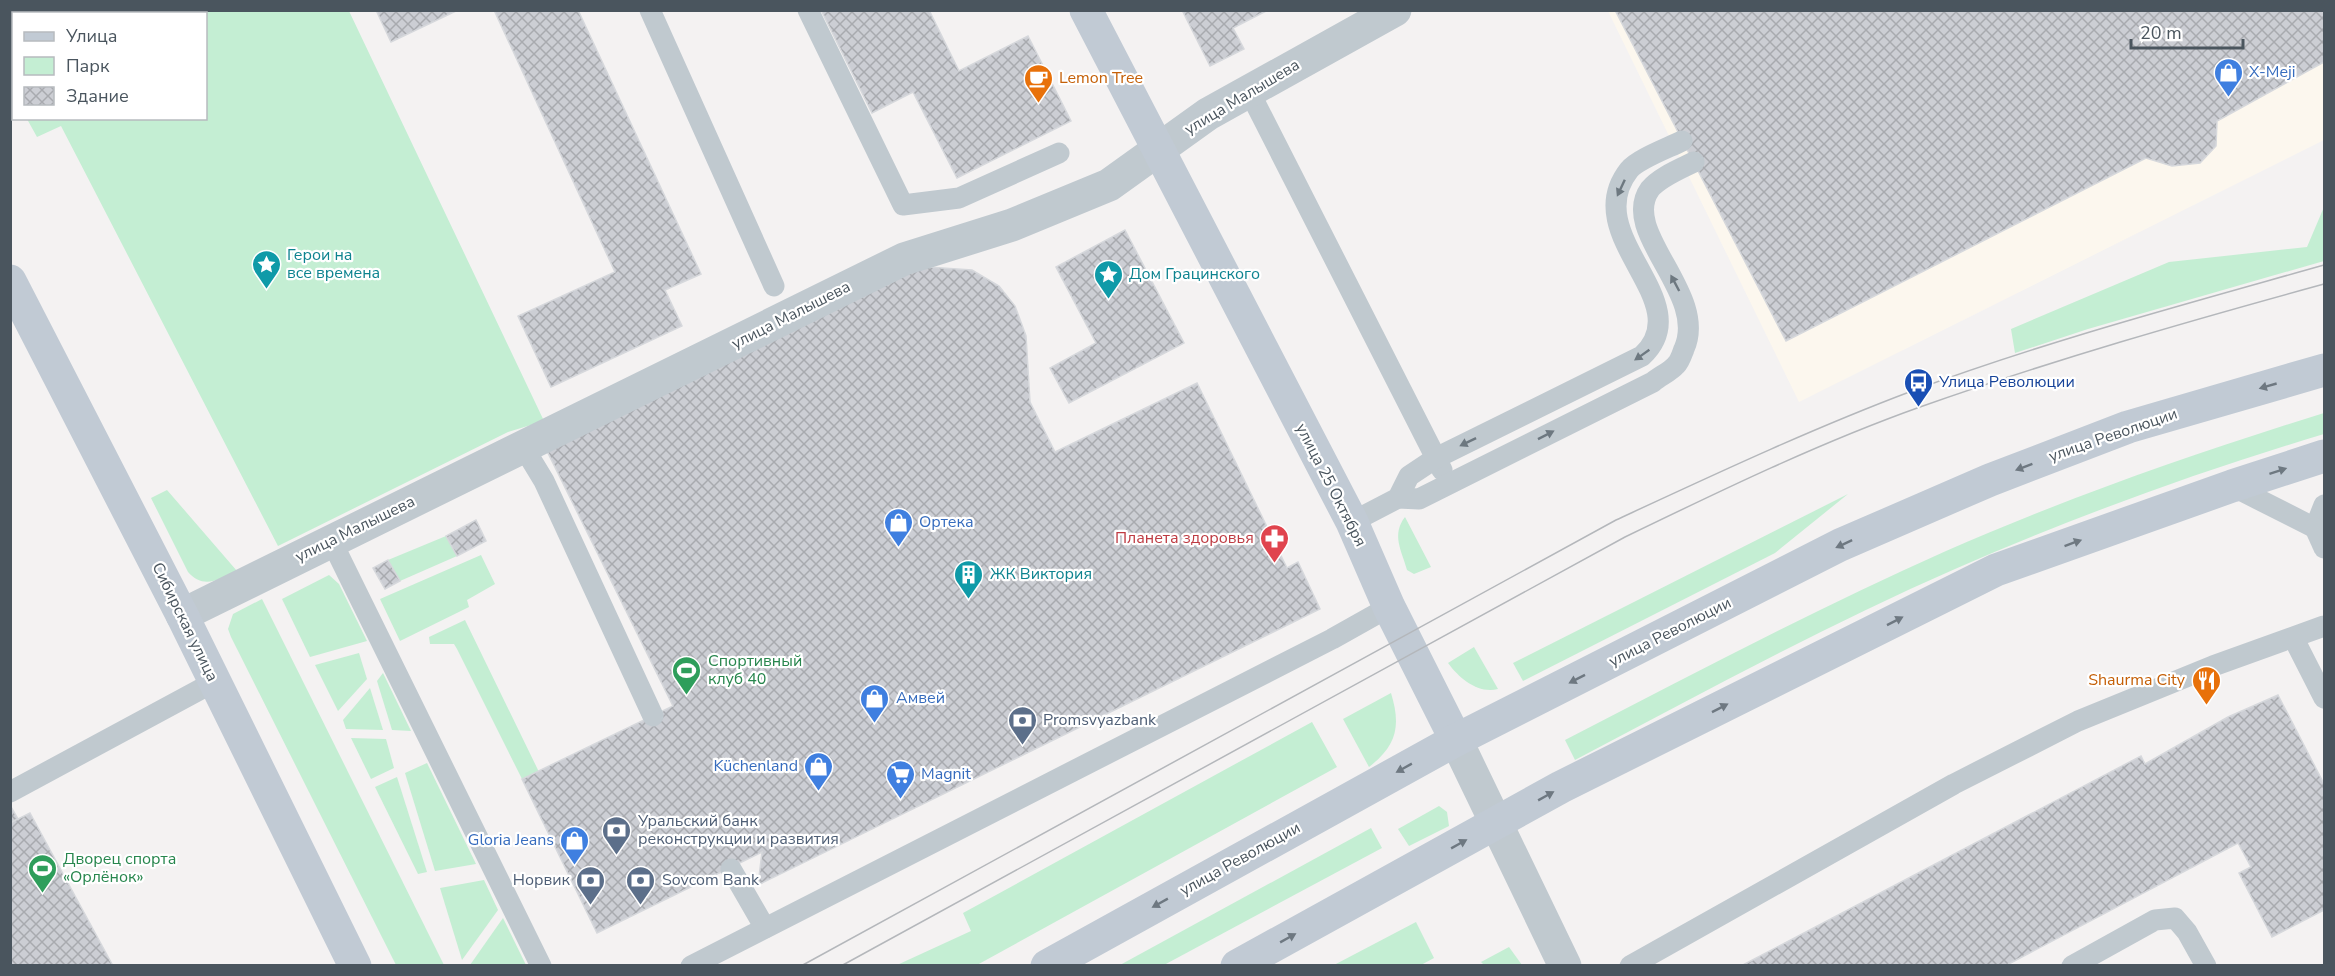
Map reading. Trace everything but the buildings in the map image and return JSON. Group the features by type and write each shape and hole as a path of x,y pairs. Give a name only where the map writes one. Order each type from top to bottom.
{"main road":[{"name":"улица 25 Октября","path":"1086,10 1352,522 1389,607 1456,740"},
{"name":"Сибирская улица","path":"10,281 182,615 354,966"},
{"name":"улица Революции","path":"1047,966 1456,740 1840,545 1990,480 2128,427 2325,370"},
{"path":"1237,966 1561,787 1996,570 2232,486 2325,456"}],"street":[{"name":"улица Малышева","path":"182,615 904,259 1012,225 1109,185 1208,114 1395,10"},
{"name":"улица 25 Октября","path":"1456,740 1557,958"}],"lane":[{"path":"650,10 774,286"},
{"path":"808,10 903,205 959,198 1059,153"},
{"path":"1249,91 1448,484"},
{"path":"1398,498 1408,476 1436,458 1642,356 1653,346 1658,334 1660,318 1657,304 1627,249 1618,224 1617,197 1630,170 1682,141"},
{"path":"1352,522 1398,498 1419,500 1653,381 1677,364 1689,338 1690,316 1645,224 1645,206 1650,190 1664,178 1694,162"},
{"path":"524,448 544,481 653,717"},
{"path":"2232,486 2315,528 2325,548"},
{"path":"2315,528 2325,506"},
{"path":"331,540 541,966"},
{"path":"691,966 1321,645 1389,607"},
{"path":"1630,966 1954,784 2078,721 2213,666 2294,639 2325,626"},
{"path":"2294,639 2325,698"},
{"path":"10,792 214,682"},
{"path":"731,869 765,928"},
{"path":"2072,966 2155,920 2175,918 2187,932 2206,966"}],"shaded area":[{"path":"1608,11 2324,11 2324,140 1799,402"}],"green space":[{"path":"349,11 544,421 508,432 278,546 61,126 37,137 28,120 207,120 207,12 124,12"},
{"path":"2324,207 2324,261 2088,329 2015,353 2011,329 2169,262 2307,247"},
{"path":"2324,413 2324,434 2138,496 1955,569 1811,637 1575,760 1565,740 1802,619 1897,573 1992,531 2133,477"},
{"path":"167,490 237,571 218,580 206,582 200,581 188,572 151,498"},
{"path":"1848,494 1775,553 1523,681 1513,663"},
{"path":"1405,517 1431,567 1414,574 1407,570 1398,537"},
{"path":"446,536 457,556 400,581 388,560"},
{"path":"481,555 495,584 467,600 469,607 400,641 380,599"},
{"path":"329,575 339,584 367,641 310,657 282,599"},
{"path":"262,599 444,965 396,965 231,637 228,629 233,614"},
{"path":"465,620 539,772 522,779 454,644 430,644 429,637"},
{"path":"1474,647 1498,689 1483,689 1470,684 1448,663"},
{"path":"359,653 367,679 338,711 315,665"},
{"path":"383,673 411,731 392,730 377,681"},
{"path":"370,688 383,730 346,729 343,720"},
{"path":"1391,693 1396,715 1394,734 1386,751 1369,767 1343,719"},
{"path":"1312,722 1337,767 977,965 897,965 971,931 963,913"},
{"path":"351,738 386,739 394,768 371,779"},
{"path":"427,763 476,864 435,871 405,773"},
{"path":"397,777 427,872 418,874 375,787"},
{"path":"1439,806 1447,812 1449,826 1409,846 1398,829"},
{"path":"1371,828 1382,848 1164,965 1120,965"},
{"path":"484,880 498,910 462,960 440,888"},
{"path":"503,918 526,965 470,965"},
{"path":"1416,922 1434,958 1421,965 1334,965"},
{"path":"1509,947 1522,965 1484,965 1481,962"}],"tram line":[{"path":"801,966 1616,520 1689,486 1837,421 1963,373 2117,324 2324,265"},
{"path":"841,966 1625,537 1734,485 1845,436 1920,407 2121,342 2324,284"}],"place":[{"name":"X-Meji","path":"2228,98"},
{"name":"Lemon Tree","path":"1038,104"},
{"name":"Герои на все времена","path":"266,290"},
{"name":"Дом Грацинского","path":"1108,300"},
{"name":"Улица Революции","path":"1918,408"},
{"name":"Ортека","path":"898,548"},
{"name":"Планета здоровья","path":"1275,564"},
{"name":"ЖК Виктория","path":"969,600"},
{"name":"Спортивный клуб 40","path":"687,696"},
{"name":"Shaurma City","path":"2206,706"},
{"name":"Амвей","path":"875,724"},
{"name":"Promsvyazbank","path":"1022,746"},
{"name":"Küchenland","path":"819,792"},
{"name":"Magnit","path":"900,800"},
{"name":"Уральский банк реконструкции и развития","path":"617,856"},
{"name":"Gloria Jeans","path":"575,866"},
{"name":"Дворец спорта «Орлёнок»","path":"42,894"},
{"name":"Норвик","path":"591,906"},
{"name":"Sovcom Bank","path":"641,906"}]}
